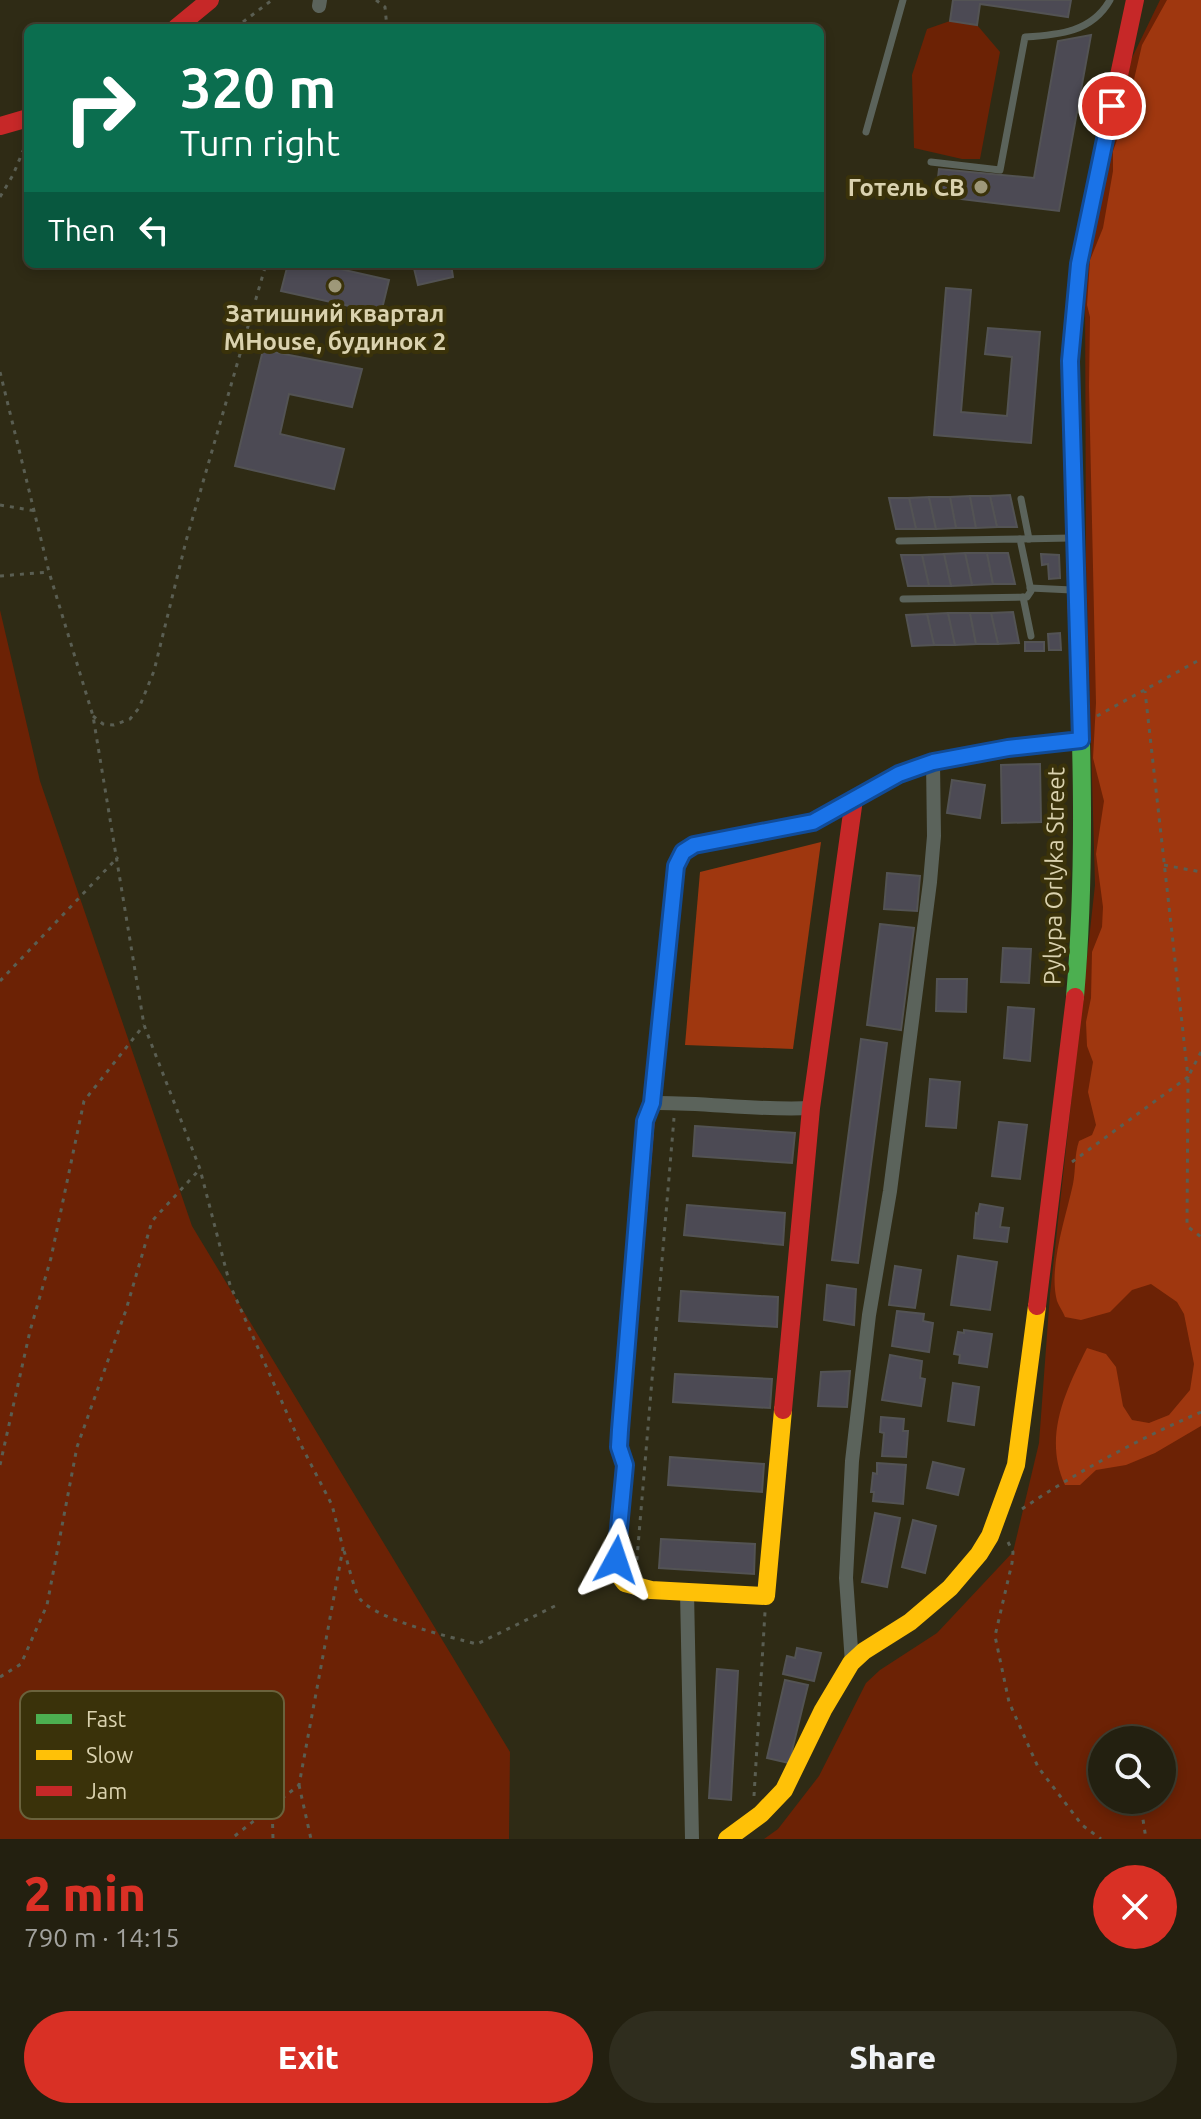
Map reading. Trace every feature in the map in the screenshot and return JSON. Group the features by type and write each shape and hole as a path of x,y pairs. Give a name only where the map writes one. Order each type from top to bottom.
{"street":[{"path":"181,24 210,0"},
{"name":"Pylypa Orlyka Street","path":"727,1839 780,1796 852,1663 869,1647 909,1623 966,1575 995,1529 1016,1465 1072,1031 1081,926 1083,781 1070,376 1079,264 1135,0"},
{"path":"0,126 24,119"},
{"path":"854,799 811,1108 766,1596 654,1593 627,1585 618,1575 616,1560 625,1465 619,1447 645,1121 652,1103 676,866 683,852 694,845 813,822 854,799 899,774 933,762 1080,732"},
{"path":"852,1663 846,1578 852,1461 869,1315 890,1191 930,882 934,836 933,762"},
{"path":"652,1103 811,1108"},
{"path":"687,1592 692,1839"}],"lane":[{"path":"866,132 903,0"},
{"path":"931,162 1000,170 1025,37 1050,36 1083,28 1102,15 1110,0"},
{"path":"1021,499 1029,539"},
{"path":"899,541 1073,538"},
{"path":"903,599 1029,596 1020,539"},
{"path":"1030,588 1076,590"},
{"path":"1023,597 1031,636"}],"path":[{"path":"240,24 272,0"},
{"path":"376,0 385,7 387,24"},
{"path":"0,197 24,149"},
{"path":"93,716 103,724 114,725 130,719 139,708 154,671 186,541 265,268"},
{"path":"1,376 49,572 93,716 144,1025 200,1169 230,1285 302,1447 332,1505 360,1599 385,1614 435,1633 477,1644 557,1605"},
{"path":"0,505 36,511"},
{"path":"0,576 49,572"},
{"path":"1080,732 1201,659"},
{"path":"1145,691 1188,1077 1187,1226 1201,1237"},
{"path":"0,981 118,857"},
{"path":"1164,865 1201,872"},
{"path":"0,1465 30,1331 51,1258 84,1101 144,1025"},
{"path":"1053,1176 1188,1077 1201,1052"},
{"path":"635,1576 674,1118"},
{"path":"0,1677 21,1664 45,1612 77,1447 126,1310 152,1221 200,1169"},
{"path":"1101,1839 1082,1825 1038,1767 1009,1702 995,1636 1009,1586 1013,1552 1006,1538 995,1529 1051,1490 1163,1428 1201,1412"},
{"path":"311,1839 299,1785 343,1548"},
{"path":"754,1819 766,1596"},
{"path":"284,1796 299,1785"},
{"path":"1142,1814 1146,1839"},
{"path":"231,1839 254,1819"},
{"path":"272,1819 273,1839"}],"shaded area":[{"path":"1160,0 1201,0 1201,1839 764,1839 778,1829 819,1776 866,1683 880,1670 937,1633 1013,1552 1039,1443 1050,1294 1095,885 1086,563 1085,282 1129,64"},
{"path":"1167,0 1201,0 1201,1426 1155,1453 1126,1465 1096,1470 1080,1485 1065,1485 1056,1450 1056,1432 1071,1381 1087,1348 1106,1354 1116,1367 1123,1406 1132,1420 1149,1423 1169,1415 1190,1390 1194,1364 1184,1314 1177,1302 1151,1284 1132,1290 1110,1312 1081,1320 1065,1317 1055,1288 1056,1258 1073,1184 1077,1147 1079,1141 1092,1135 1096,1125 1088,1092 1093,1062 1087,1046 1086,1022 1091,998 1092,952 1102,927 1103,907 1096,854 1104,801 1093,758 1096,703 1090,317 1087,305 1090,260 1103,228 1113,171 1113,151 1125,118 1142,45"},
{"path":"950,21 977,25 1000,52 980,159 962,159 914,148 912,75 927,29"},
{"path":"0,610 40,781 192,1226 510,1752 509,1839 0,1839"},
{"path":"821,842 793,1049 685,1045 700,872"}],"building":[{"path":"953,0 1071,0 1068,17 980,4 977,25 950,21"},
{"path":"1091,35 1059,211 936,196 939,169 1034,178 1058,41"},
{"name":"Затишний квартал MHouse, будинок 2","path":"287,268 336,268 389,280 381,313 281,291"},
{"path":"414,268 452,268 453,277 418,285"},
{"path":"946,288 971,290 961,412 1007,416 1012,357 985,354 988,328 1040,332 1031,443 934,435"},
{"path":"263,350 362,369 352,407 289,394 280,434 344,449 334,489 235,466"},
{"path":"1010,495 1017,527 997,527 990,496"},
{"path":"970,496 976,528 956,528 950,497"},
{"path":"970,496 990,496 997,527 976,528"},
{"path":"929,497 936,529 916,529 909,498"},
{"path":"929,497 950,497 956,528 936,529"},
{"path":"889,498 909,498 916,529 896,529"},
{"path":"965,553 987,553 993,584 972,585"},
{"path":"965,553 972,585 951,586 944,554"},
{"path":"987,553 1008,553 1015,584 993,584"},
{"path":"944,554 951,586 929,586 922,555"},
{"path":"1041,554 1059,555 1060,578 1049,579 1048,564 1042,565"},
{"path":"901,555 922,555 929,586 908,586"},
{"path":"1013,612 1019,643 998,644 991,613"},
{"path":"948,613 955,645 934,645 927,614"},
{"path":"948,613 970,613 976,644 955,645"},
{"path":"970,613 991,613 998,644 976,644"},
{"path":"927,614 934,645 912,646 906,615"},
{"path":"1060,633 1061,650 1049,650 1048,634"},
{"path":"1025,642 1044,642 1044,651 1025,651"},
{"path":"1040,764 1041,822 1002,823 1001,765"},
{"path":"952,780 985,785 980,818 947,813"},
{"path":"887,873 920,876 917,911 884,909"},
{"path":"880,924 914,928 901,1030 867,1025"},
{"path":"1003,948 1031,949 1029,983 1001,982"},
{"path":"937,979 967,979 966,1012 936,1011"},
{"path":"1008,1007 1034,1009 1030,1061 1004,1058"},
{"path":"861,1039 887,1043 858,1263 832,1260"},
{"path":"930,1079 960,1082 956,1128 926,1126"},
{"path":"999,1122 1027,1125 1020,1179 992,1176"},
{"path":"695,1126 795,1133 792,1163 693,1156"},
{"path":"980,1204 1003,1208 1000,1227 1009,1228 1007,1242 974,1238"},
{"path":"687,1205 785,1213 783,1245 684,1235"},
{"path":"958,1256 997,1262 990,1310 951,1305"},
{"path":"895,1266 921,1270 915,1308 889,1305"},
{"path":"827,1285 856,1289 854,1325 824,1320"},
{"path":"681,1291 778,1297 777,1327 679,1321"},
{"path":"897,1311 924,1314 923,1321 933,1323 929,1352 892,1346"},
{"path":"964,1330 992,1334 987,1367 959,1363 960,1355 954,1354 958,1332 964,1333"},
{"path":"890,1355 922,1361 920,1378 925,1379 921,1406 882,1400"},
{"path":"850,1371 847,1407 818,1406 821,1372"},
{"path":"675,1374 772,1379 770,1408 673,1402"},
{"path":"953,1383 979,1387 974,1425 948,1421"},
{"path":"881,1417 904,1419 903,1431 908,1431 906,1457 882,1456 884,1433 880,1432"},
{"path":"670,1457 764,1464 762,1492 668,1485"},
{"path":"933,1462 964,1469 958,1495 927,1488"},
{"path":"877,1463 906,1465 903,1504 873,1501 873,1473 877,1474"},
{"path":"875,1513 900,1518 887,1587 862,1582"},
{"path":"913,1520 936,1526 925,1573 902,1567"},
{"path":"661,1539 755,1544 754,1574 659,1568"},
{"path":"797,1648 821,1653 814,1681 783,1674 787,1656 795,1658"},
{"path":"717,1669 738,1671 731,1800 709,1798"},
{"path":"785,1680 808,1685 789,1763 767,1758"}],"traffic: fast":[{"path":"1075,997 1082,855 1077,618"}],"traffic: slow":[{"path":"646,1118 652,1103 676,866 683,852 694,845 813,822 899,774 933,762 1008,748 1081,740"},
{"path":"727,1839 761,1814 784,1790 823,1710 851,1663 864,1651 910,1622 950,1588 990,1536 1016,1465 1037,1306"},
{"path":"618,1574 625,1583 651,1590 766,1596 783,1410"}],"traffic: jam":[{"path":"181,24 210,0"},
{"path":"1077,618 1070,361 1079,264 1135,0"},
{"path":"0,126 24,119"},
{"path":"783,1410 811,1108 854,799"},
{"path":"1037,1306 1075,997"},
{"path":"618,1574 616,1560 625,1465 619,1447 621,1414 646,1118"}],"place":[{"name":"Готель СВ","path":"981,187"},
{"name":"Затишний квартал MHouse, будинок 2","path":"335,286"}],"route":[{"path":"616,1560 625,1465 619,1447 620,1430 645,1121 652,1103 676,866 683,852 694,845 813,822 899,774 933,762 1008,748 1081,740 1070,361 1079,264 1112,106"}]}
